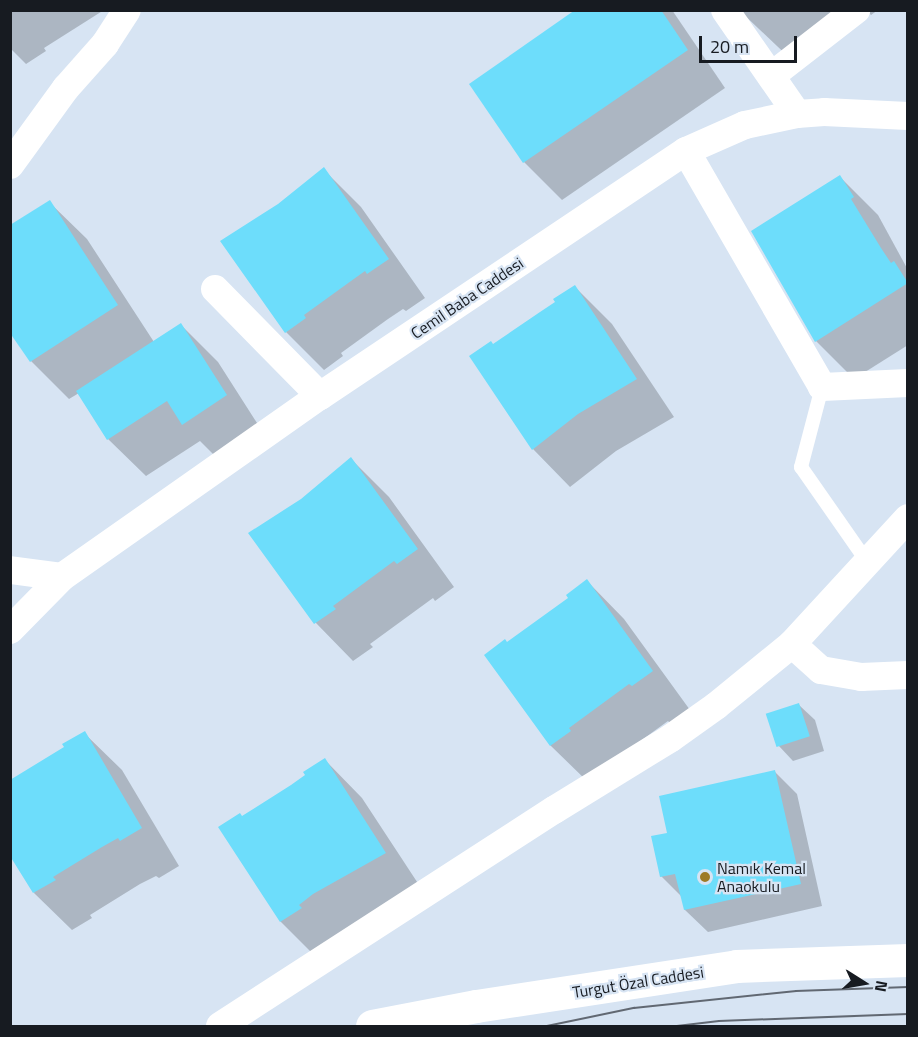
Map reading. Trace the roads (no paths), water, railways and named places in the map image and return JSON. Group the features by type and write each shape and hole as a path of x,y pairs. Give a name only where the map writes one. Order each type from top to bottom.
{"street":[{"path":"10,165 66,88 105,44 127,10"},
{"path":"724,10 797,114"},
{"path":"771,76 856,10"},
{"name":"Cemil Baba Caddesi","path":"10,630 62,577 320,396 686,151 745,125 797,114 824,112 908,116"},
{"path":"686,151 822,387 908,384"},
{"path":"214,289 320,396"},
{"path":"220,1026 554,810 671,738 716,705 792,644 908,518"},
{"path":"10,570 62,577"},
{"path":"792,644 821,670 861,677 908,675"},
{"name":"Turgut Özal Caddesi","path":"372,1026 476,1005 736,966 908,960"}],"lane":[{"path":"822,387 801,467 868,563"}],"tram line":[{"path":"547,1026 634,1008 796,991 908,987"},
{"path":"677,1026 719,1021 908,1014"}],"place":[{"name":"Namık Kemal Anaokulu","path":"705,877"}]}
